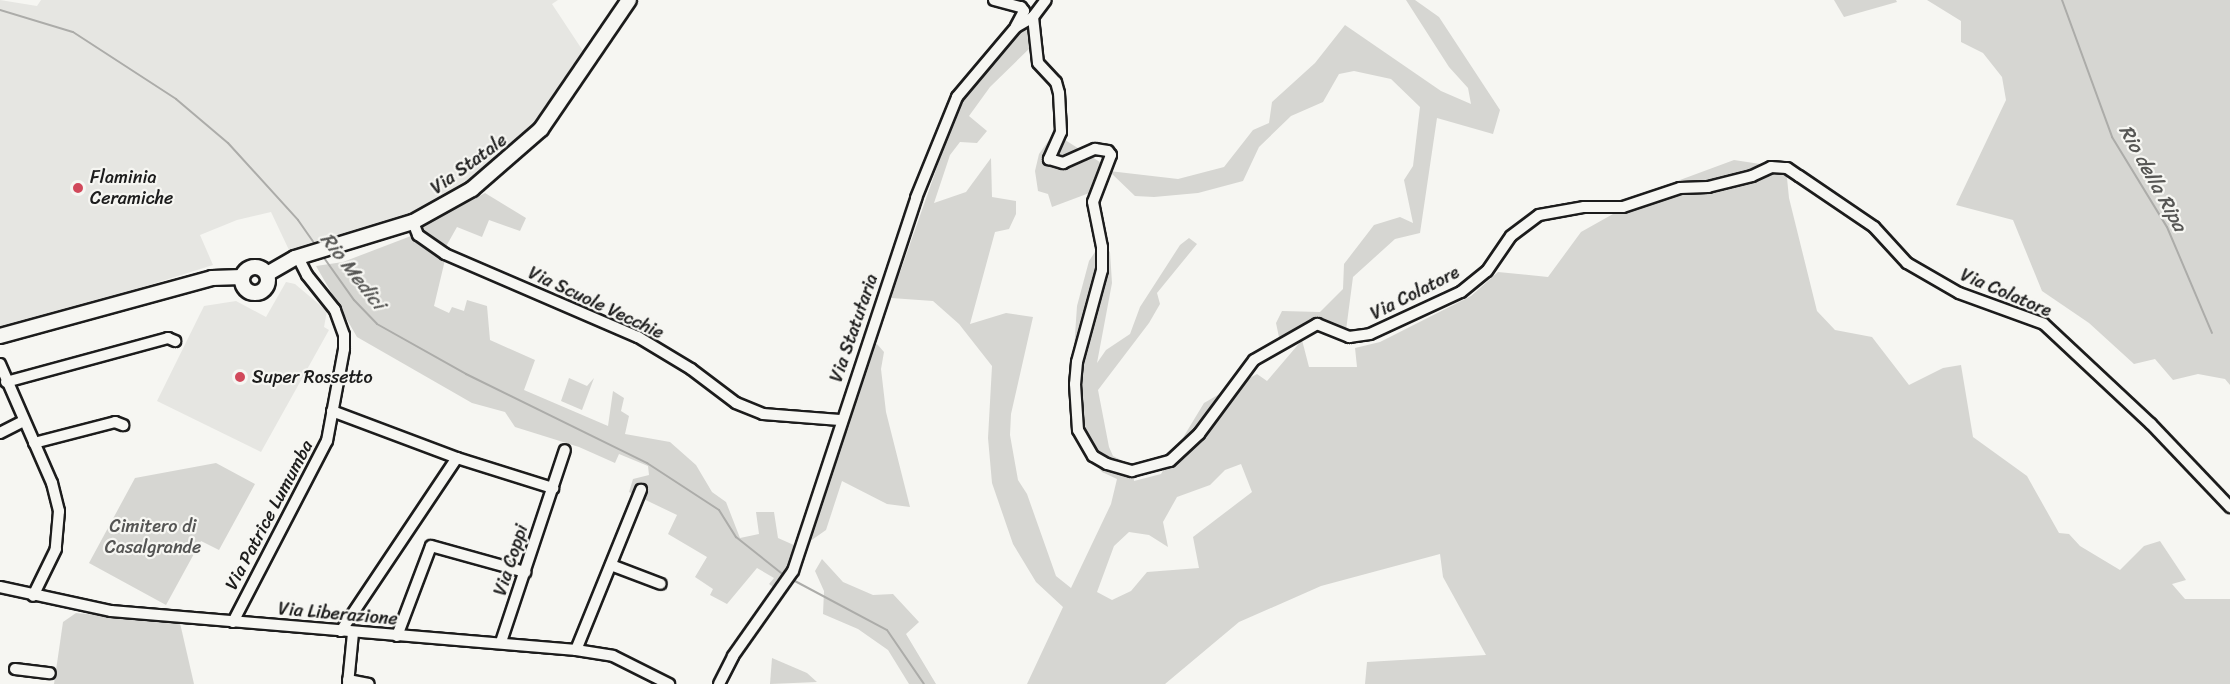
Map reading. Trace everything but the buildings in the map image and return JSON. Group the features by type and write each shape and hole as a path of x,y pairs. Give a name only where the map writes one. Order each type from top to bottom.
{"main road":[{"name":"Via Statale","path":"267,274 310,253 412,222 472,189 541,129 629,0"},
{"name":"Via Statale","path":"0,336 212,278 242,277 254,267 267,274"},
{"name":"Via Statale","path":"242,277 246,289 257,293 267,286 267,274"}],"street":[{"path":"994,0 1022,7 1024,11 1016,27"},
{"name":"Via Statutaria","path":"719,684 733,656 788,578 916,198 957,98 1016,27 1033,17 1046,0"},
{"name":"Via Colatore","path":"1033,17 1038,63 1056,82 1059,93 1061,132 1049,159 1063,163 1095,149 1111,155 1093,202 1102,270 1077,362 1075,384 1078,430 1093,456 1107,464 1132,471 1170,461 1199,434 1254,360 1317,324 1349,336 1370,334 1461,292 1487,271 1511,236 1539,215 1584,207 1623,207 1680,188 1719,184 1771,167 1787,168 1799,176 1874,227 1907,263 1959,293 2044,324 2151,424 2230,507"},
{"name":"Via Scuole Vecchie","path":"412,222 418,235 445,254 638,337 691,369 736,403 763,414 840,420"},
{"name":"Via Patrice Lumumba","path":"233,622 325,445 344,335 332,302 307,275 310,253"},
{"path":"6,382 168,338 175,341"},
{"path":"0,364 55,492 60,522 56,549 33,596"},
{"path":"332,411 457,458 553,488"},
{"path":"0,434 24,421"},
{"path":"34,443 115,422 123,424"},
{"name":"Via Coppi","path":"501,642 565,450"},
{"path":"369,684 348,682 347,632 457,458"},
{"path":"576,650 641,490"},
{"path":"398,636 431,546 525,572"},
{"path":"611,565 661,584"},
{"name":"Via Liberazione","path":"0,587 33,596 111,611 576,650 613,656 669,684"},
{"path":"15,669 50,673"}],"shaded area":[{"path":"0,0 37,6 41,0 558,0 552,4 587,57 546,115 509,153 465,189 411,218 324,245 289,250 271,212 237,220 200,235 213,265 0,332"},
{"path":"286,282 295,284 327,311 324,327 329,330 261,452 157,401 204,306 236,301 266,317"}],"green space":[{"path":"1406,0 1415,0 1439,17 1500,110 1493,134 1437,118 1420,233 1395,239 1353,277 1345,338 1317,327 1280,342 1276,323 1282,311 1320,312 1343,289 1344,264 1374,225 1400,217 1413,223 1404,180 1413,166 1420,107 1391,79 1354,71 1339,74 1323,102 1291,116 1259,147 1243,181 1198,193 1154,197 1135,196 1109,171 1178,179 1224,167 1253,130 1269,123 1272,102 1315,63 1345,25 1441,91 1471,104 1468,88 1449,67"},
{"path":"1834,0 1896,0 1897,2 1844,17"},
{"path":"1927,0 2230,0 2230,385 2225,379 2198,374 2173,380 2155,359 2134,364 2089,323 2042,291 2013,220 1956,205 2006,100 2002,77 1983,53 1961,42 1961,21"},
{"path":"1031,23 1032,46 990,87 969,116 987,131 977,143 960,142 950,155 934,203 966,192 991,158 992,197 1016,201 1016,214 1009,229 995,232 970,324 1006,313 1033,317 1011,414 1010,435 1018,480 1027,494 1056,576 1071,588 1111,504 1117,479 1102,472 1081,448 1070,408 1077,306 1089,261 1101,243 1110,252 1112,283 1097,363 1106,350 1130,334 1140,307 1180,245 1189,238 1197,244 1157,293 1160,304 1149,323 1098,390 1109,447 1113,456 1133,466 1134,481 1161,474 1204,403 1223,392 1229,406 1246,380 1257,374 1267,381 1302,340 1309,367 1357,367 1355,348 1380,342 1471,296 1498,272 1548,277 1581,232 1661,187 1734,160 1786,168 1789,198 1817,311 1835,330 1872,337 1909,385 1943,368 1961,365 1973,437 2027,476 2059,533 2069,534 2080,546 2120,570 2144,546 2160,541 2186,580 2172,584 2185,599 2230,599 2230,684 1365,684 1367,662 1486,655 1443,577 1440,554 1321,586 1239,622 1165,684 1027,684 1063,607 1036,582 1013,544 992,483 988,438 992,366 959,324 933,301 891,298 961,99 1015,36","holes":["1241,464 1252,492 1193,537 1199,568 1147,572 1131,591 1112,600 1097,592 1114,546 1129,532 1149,535 1168,547 1163,522 1177,497 1210,485 1225,470"]},
{"path":"1054,133 1103,164 1092,192 1052,207 1048,194 1038,191 1035,171 1039,154"},
{"path":"485,193 526,218 520,231 489,220 482,237 457,227 444,250 418,229"},
{"path":"411,236 445,260 434,306 449,313 452,307 464,311 467,300 487,306 490,340 535,360 524,390 608,426 613,391 624,398 621,411 629,416 625,434 670,442 696,465 712,492 726,502 740,538 759,534 756,512 774,512 778,538 796,546 788,571 776,589 769,584 774,578 757,568 727,604 710,595 713,589 695,577 707,557 668,534 677,515 629,492 633,479 649,475 648,466 619,454 615,463 579,447 515,427 505,412 472,403 357,337 316,266 343,262"},
{"path":"877,344 884,352 881,369 886,412 910,507 887,504 842,481 826,530 806,544 868,349"},
{"path":"569,378 587,386 594,378 582,410 561,401"},
{"name":"Cimitero di Casalgrande","path":"216,463 255,484 219,550 201,541 166,605 89,563 135,478"},
{"path":"822,559 843,582 873,595 893,594 919,622 906,634 936,684 909,684 888,650 858,629 823,614 824,591 815,571"},
{"path":"76,613 180,623 194,684 54,684 63,622"},
{"path":"772,658 807,673 817,682 770,684"}],"waterway":[{"name":"Rio della Ripa","path":"2062,0 2112,137 2167,227 2212,333"},
{"name":"Rio Medici","path":"0,10 73,32 176,99 228,143 298,220 316,246"},
{"name":"Rio Medici","path":"322,255 354,300 377,324 466,374 647,463 719,510 736,537 785,576"},
{"path":"793,580 887,630 924,684"}],"place":[{"name":"Flaminia Ceramiche","path":"78,188"},
{"name":"Super Rossetto","path":"240,377"}]}
